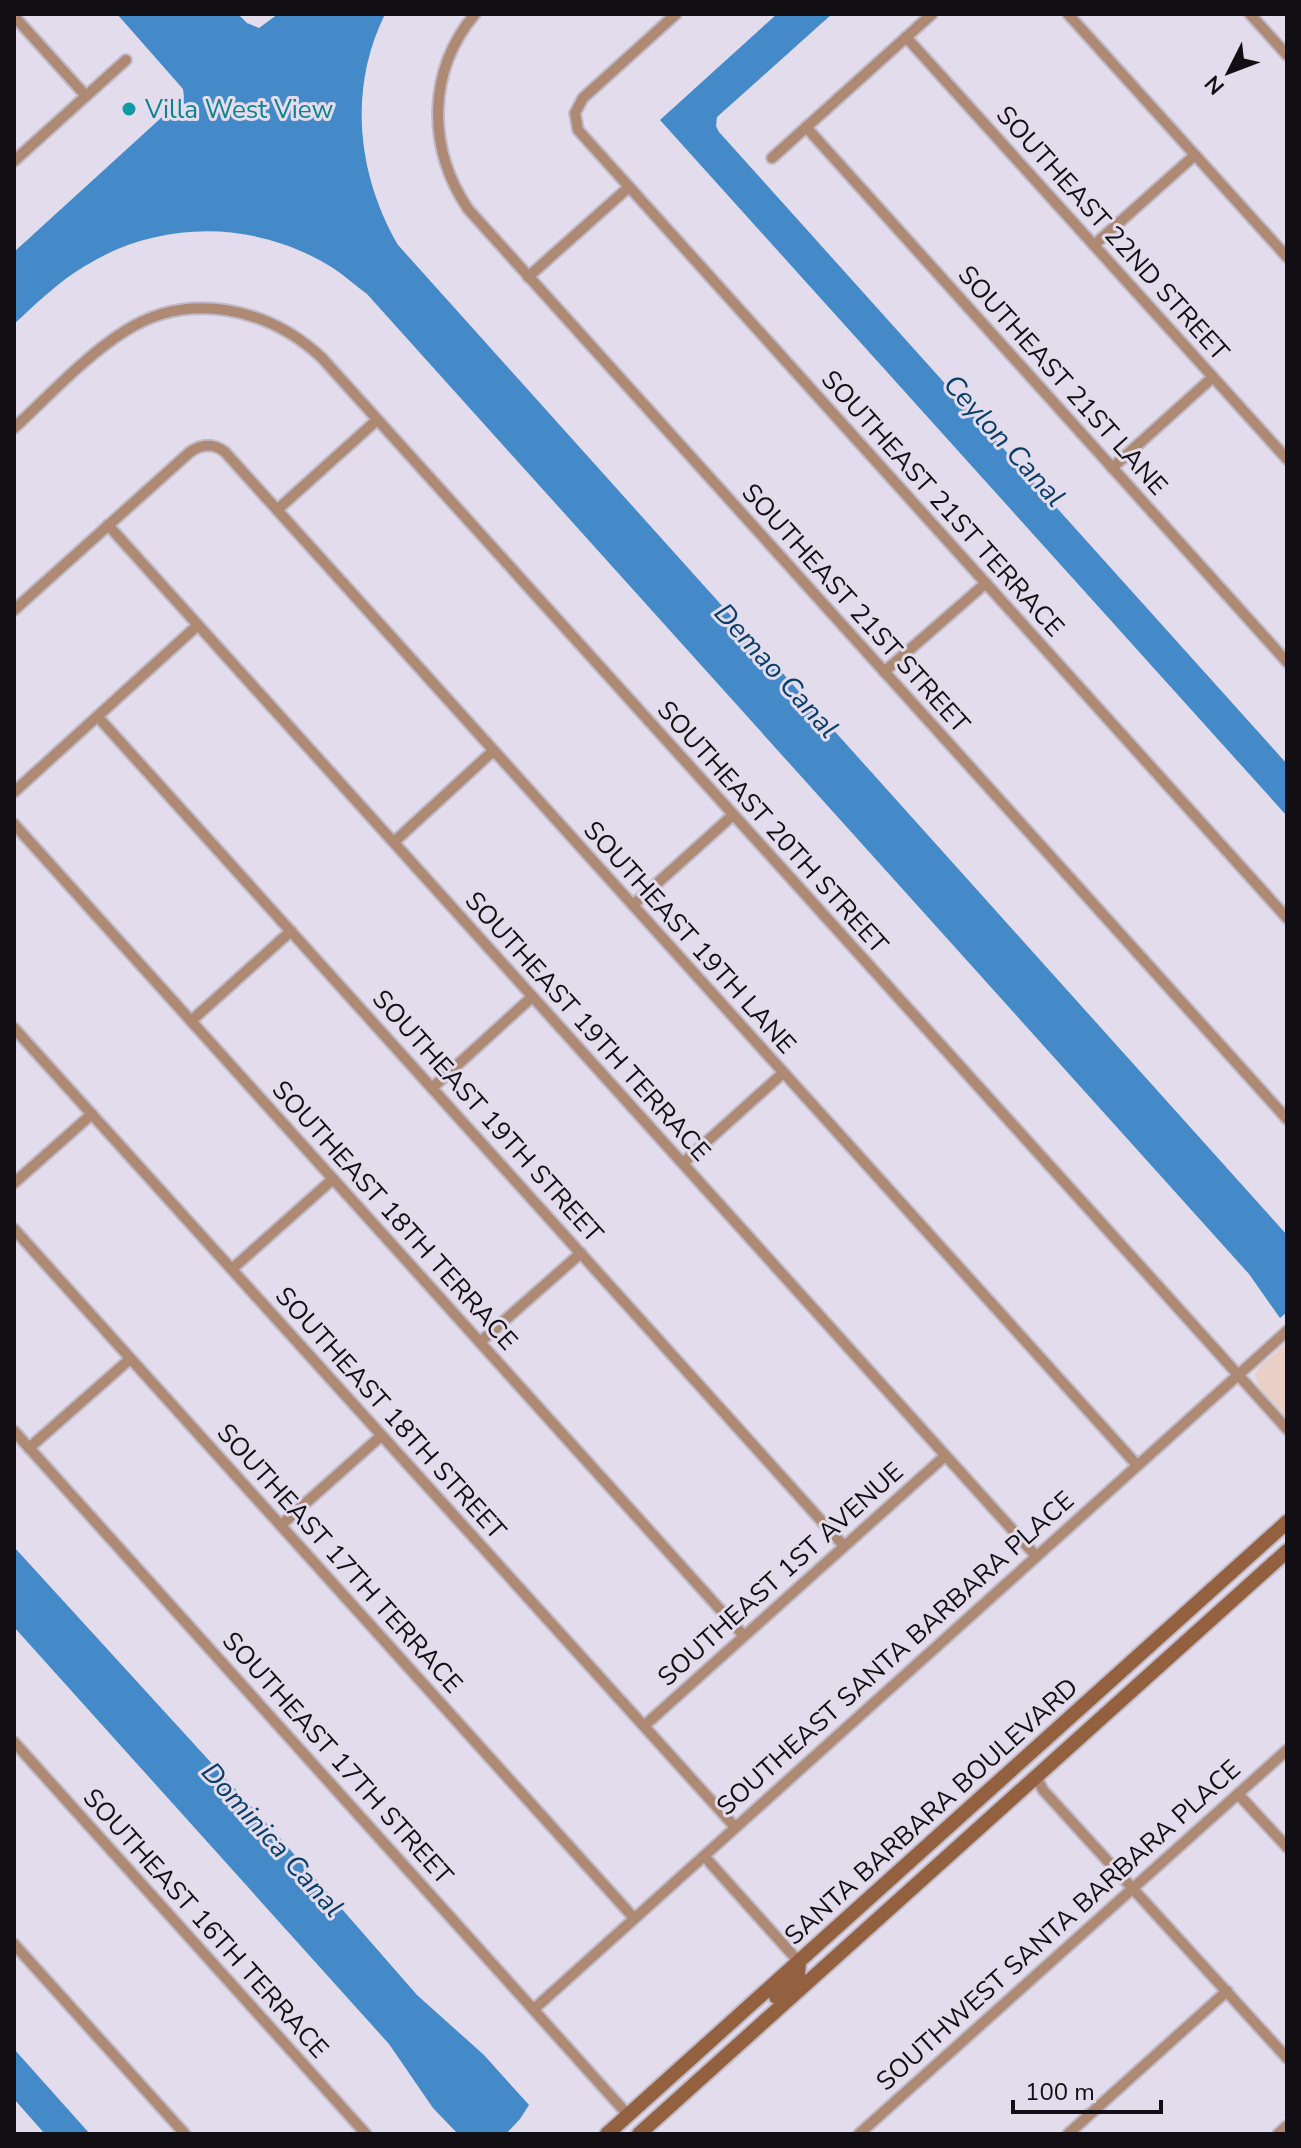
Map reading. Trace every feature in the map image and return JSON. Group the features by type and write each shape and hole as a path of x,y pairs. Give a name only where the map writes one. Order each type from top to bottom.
{"main road":[{"name":"SANTA BARBARA BOULEVARD","path":"607,2134 1287,1522"},
{"name":"SANTA BARBARA BOULEVARD","path":"639,2134 1287,1551"},
{"path":"1036,1777 1035,1767 1042,1756 1123,1683 1142,1654"},
{"path":"694,2084 722,2047 798,1976 799,1962"}],"street":[{"name":"SOUTHEAST 21ST STREET","path":"475,14 452,48 443,72 438,102 441,148 459,195 528,277 1287,1119"},
{"name":"SOUTHEAST 21ST TERRACE","path":"676,14 583,98 575,113 576,124 583,136 1287,918"},
{"path":"772,158 932,14"},
{"path":"1068,14 1287,257"},
{"path":"1250,14 1287,55"},
{"path":"14,16 86,96"},
{"name":"SOUTHEAST 22ND STREET","path":"906,37 1287,459"},
{"path":"14,161 126,60"},
{"name":"SOUTHEAST 21ST LANE","path":"806,127 1287,662"},
{"path":"1094,245 1195,155"},
{"path":"528,277 629,187"},
{"name":"SOUTHEAST 20TH STREET","path":"14,428 125,331 164,314 194,309 237,311 291,332 322,358 1287,1429"},
{"path":"1112,468 1213,377"},
{"path":"277,510 377,420"},
{"name":"SOUTHEAST 19TH LANE","path":"108,525 190,452 206,445 227,454 1137,1465"},
{"path":"14,610 108,525"},
{"name":"SOUTHEAST 19TH TERRACE","path":"108,525 1036,1556"},
{"path":"884,672 986,583"},
{"path":"14,792 198,625"},
{"name":"SOUTHEAST 19TH STREET","path":"98,717 844,1546"},
{"path":"394,842 493,751"},
{"path":"633,905 733,815"},
{"name":"SOUTHEAST 18TH TERRACE","path":"14,824 744,1636"},
{"path":"191,1021 291,931"},
{"path":"432,1088 532,997"},
{"name":"SOUTHEAST 18TH STREET","path":"14,1028 735,1827"},
{"path":"683,1163 783,1073"},
{"path":"14,1183 92,1114"},
{"path":"232,1269 333,1179"},
{"name":"SOUTHEAST 17TH TERRACE","path":"14,1229 633,1917"},
{"path":"480,1342 581,1253"},
{"name":"SOUTHEAST SANTA BARBARA PLACE","path":"534,2009 1287,1331"},
{"path":"29,1448 130,1359"},
{"name":"SOUTHEAST 17TH STREET","path":"14,1431 628,2115"},
{"path":"281,1525 381,1436"},
{"name":"SOUTHEAST 1ST AVENUE","path":"644,1726 945,1456"},
{"name":"SOUTHEAST 16TH TERRACE","path":"14,1742 366,2134"},
{"name":"SOUTHWEST SANTA BARBARA PLACE","path":"859,2134 1287,1750"},
{"path":"1036,1777 1043,1790 1287,2058"},
{"path":"1238,1794 1287,1847"},
{"path":"704,1856 799,1962"},
{"path":"14,1944 185,2134"},
{"path":"1068,2134 1227,1991"},
{"path":"1278,2134 1287,2126"}],"shaded area":[{"path":"1287,1342 1287,1418 1258,1386 1255,1375 1259,1367"}],"water":[{"name":"Demao Canal","path":"117,14 238,14 247,23 259,28 278,14 385,14 366,72 362,131 373,190 398,245 1287,1235 1287,1312 1280,1318 1249,1274 367,294 333,268 304,252 273,241 209,231 177,233 114,251 85,266 14,324 14,252 184,97 183,89"},
{"path":"777,14 832,14 717,117 719,132 1287,764 1287,816 660,120"},
{"name":"Dominica Canal","path":"14,1547 279,1837 417,1995 484,2055 529,2105 506,2134 458,2134 433,2108 389,2044 14,1627"},
{"path":"14,2049 90,2134 45,2134 14,2099"}],"place":[{"name":"Villa West View","path":"129,109"}],"water label":[{"name":"Ceylon Canal","path":"1005,440"}]}
